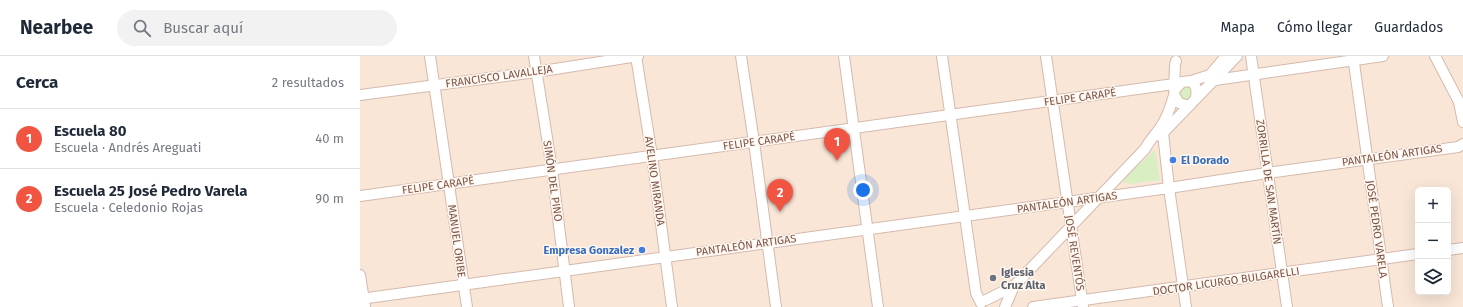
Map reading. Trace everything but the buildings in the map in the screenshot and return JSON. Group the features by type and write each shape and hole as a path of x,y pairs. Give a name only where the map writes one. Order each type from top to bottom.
{"street":[{"name":"MANUEL ORIBE","path":"430,56 467,307"},
{"name":"SIMÓN DEL PINO","path":"534,56 552,169 569,307"},
{"name":"FRANCISCO LAVALLEJA","path":"360,96 536,72 637,56"},
{"name":"AVELINO MIRANDA","path":"637,56 672,307"},
{"path":"741,56 776,307"},
{"path":"844,56 878,307"},
{"path":"942,56 976,293 980,304"},
{"name":"JOSÉ REVENTÓS","path":"1046,56 1083,304"},
{"path":"1174,89 1182,82 1210,76 1226,56"},
{"path":"980,304 994,300 1003,307 1014,286 1112,183 1145,149 1152,145 1237,56"},
{"name":"ZORRILLA DE SAN MARTÍN","path":"1251,56 1287,307"},
{"path":"1215,80 1353,58 1383,56"},
{"path":"1434,56 1461,106 1463,122"},
{"name":"JOSÉ PEDRO VARELA","path":"1353,58 1388,307"},
{"path":"1176,59 1182,71 1190,81 1195,84 1197,89 1196,98"},
{"path":"1145,149 1161,127 1169,111 1174,89 1176,59"},
{"name":"FELIPE CARAPÉ","path":"360,196 1162,85 1174,89"},
{"path":"1174,89 1179,103 1189,106"},
{"path":"1163,133 1169,188 1186,307"},
{"name":"PANTALEÓN ARTIGAS","path":"363,301 464,284 1169,188 1367,158 1458,147 1463,144"},
{"name":"PANTALEÓN ARTIGAS","path":"1112,183 1131,193"},
{"path":"1451,250 1463,248"},
{"name":"DOCTOR LICURGO BULGARELLI","path":"1034,307 1083,304 1184,286 1415,254"},
{"path":"360,274 363,301"},
{"path":"980,304 1014,286"}],"shaded area":[{"path":"360,56 1463,56 1463,307 360,307"}],"green space":[{"path":"1189,84 1193,94 1188,101 1179,99 1180,88"},
{"path":"1155,150 1160,180 1130,184 1121,181"}],"place":[{"name":"El Dorado","path":"1173,160"},
{"name":"Escuela 80","path":"837,161"},
{"name":"Escuela 25 José Pedro Varela","path":"780,212"},
{"name":"Empresa Gonzalez","path":"642,250"},
{"name":"Iglesia Cruz Alta","path":"993,278"}]}
